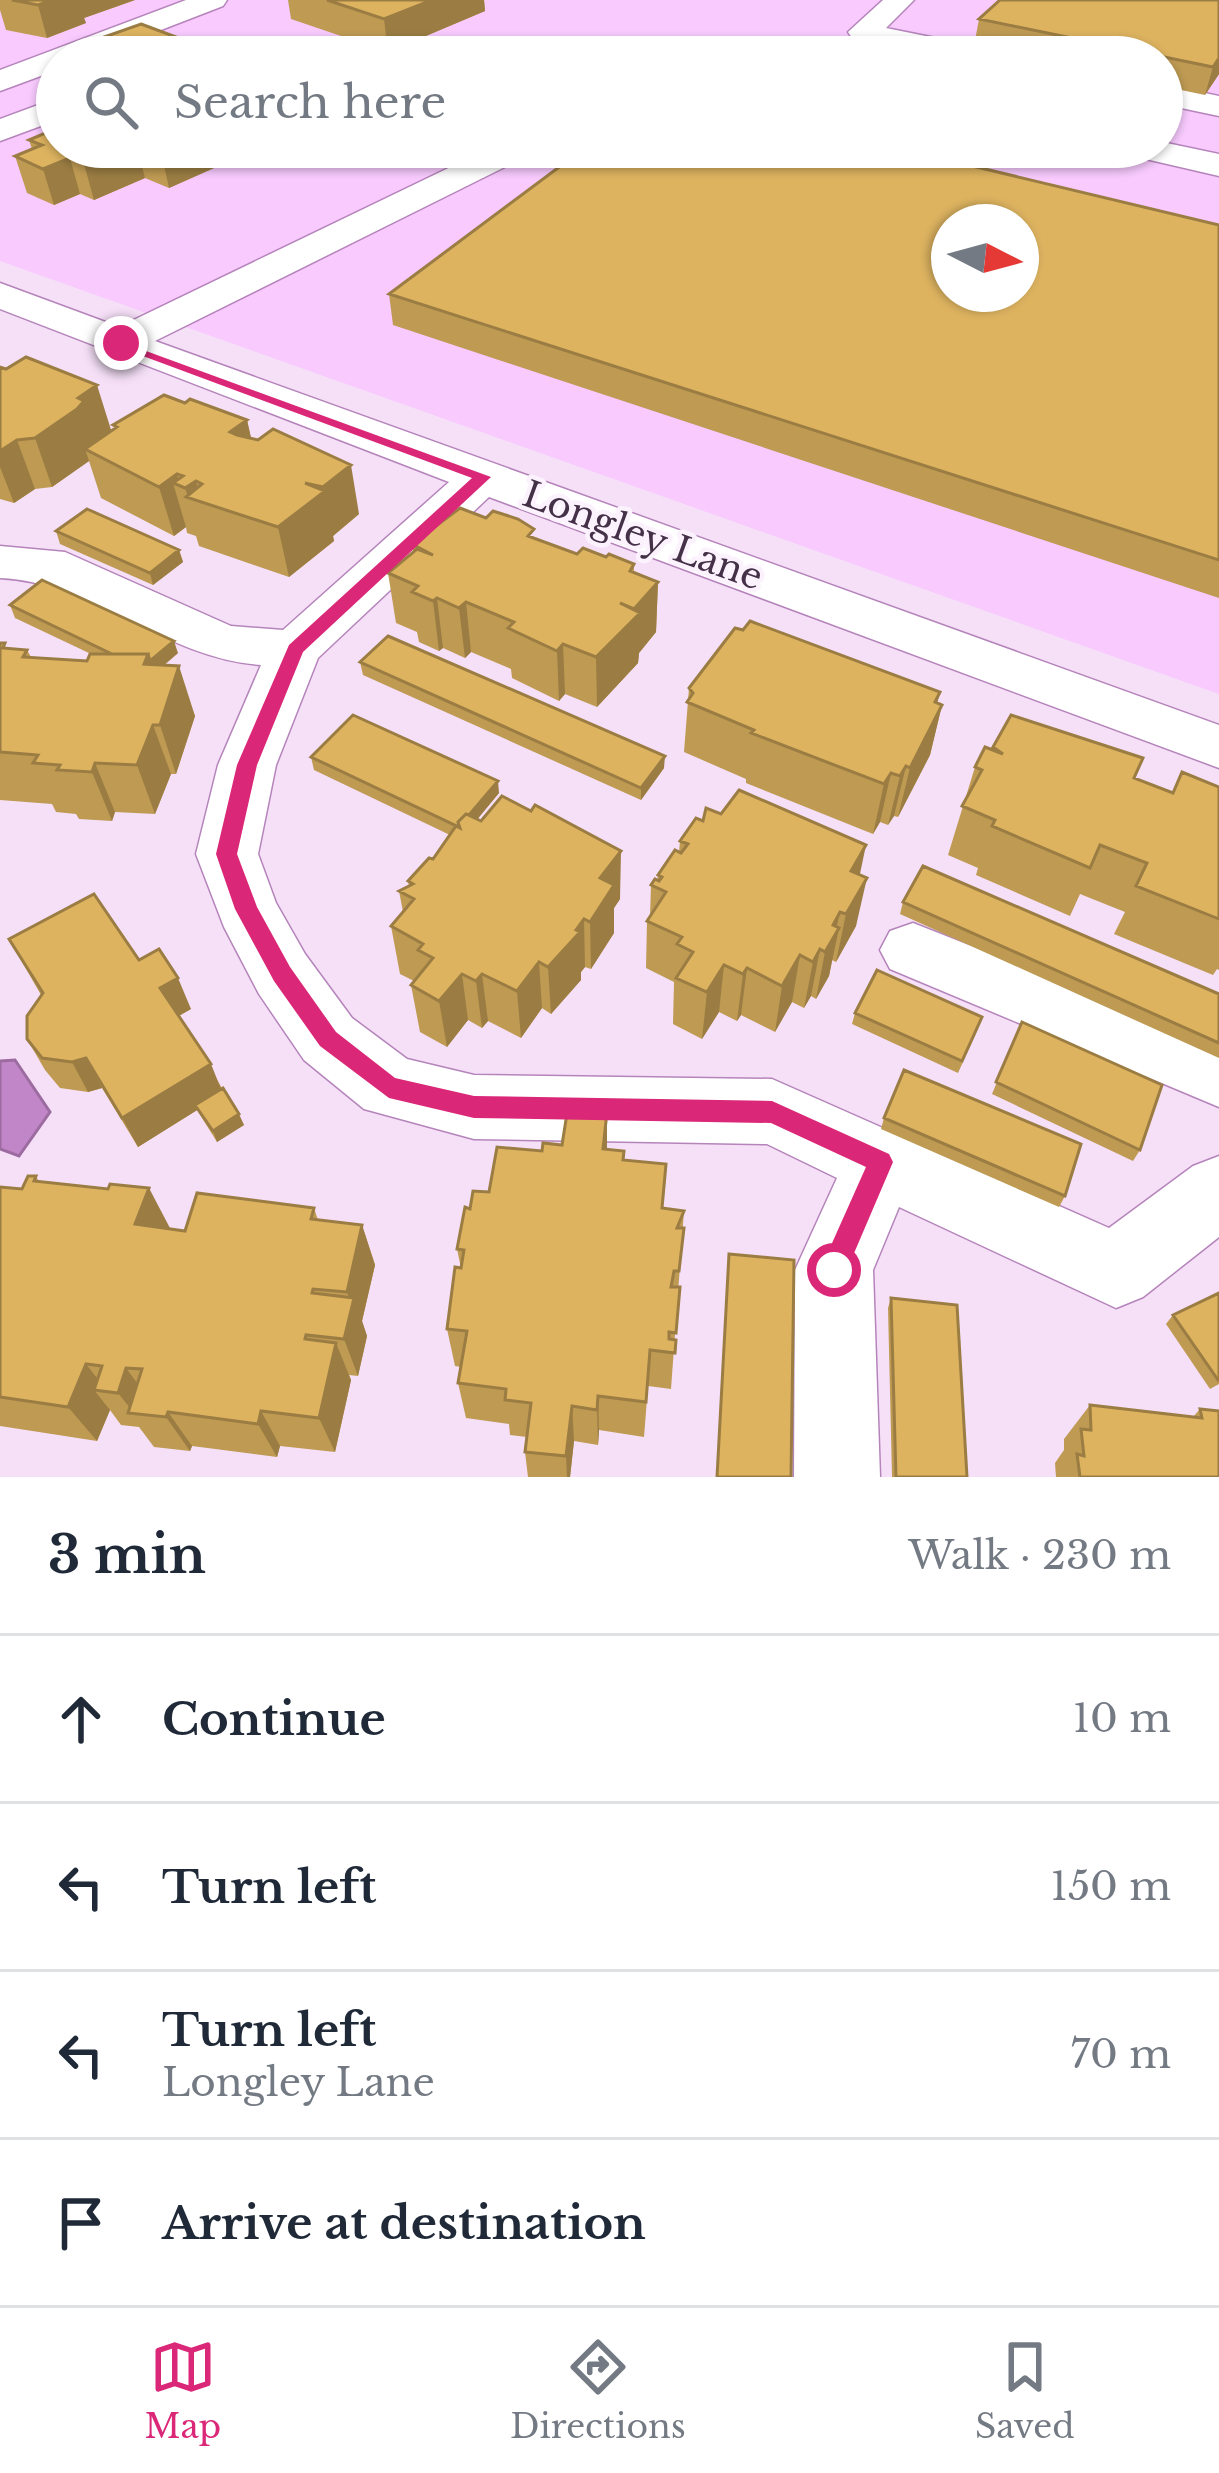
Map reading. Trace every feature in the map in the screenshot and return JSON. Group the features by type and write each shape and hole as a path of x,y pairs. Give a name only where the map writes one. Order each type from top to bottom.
{"street":[{"path":"119,36 213,0"},
{"path":"882,36 863,32 900,0"},
{"path":"0,81 36,68"},
{"path":"1183,98 1219,106"},
{"path":"0,131 36,116"},
{"path":"1183,157 1219,165"},
{"path":"121,343 476,168"},
{"name":"Longley Lane","path":"0,296 1219,747"},
{"path":"483,477 295,649 247,765 227,854 246,909 264,942 328,1039 389,1087 474,1107 772,1112 1117,1270 1219,1191"},
{"path":"0,562 47,564 224,644 295,649"},
{"path":"913,950 1219,1076"},
{"path":"837,1477 834,1270 880,1162"}],"shaded area":[{"path":"0,0 1219,0 1219,694 0,261"},
{"path":"15,1060 50,1112 19,1156 0,1149 0,1061"}],"building":[{"path":"12,0 52,0 38,5"},
{"path":"327,0 432,0 384,19"},
{"path":"1000,0 1219,0 1219,58 1213,67 1183,61 1183,36 1062,36 979,19"},
{"path":"141,24 173,36 107,36"},
{"path":"36,147 36,166 15,156"},
{"path":"558,168 981,168 1219,225 1219,560 389,294"},
{"path":"26,357 97,385 78,398 84,401 77,409 35,438 17,440 0,451 0,367 6,369"},
{"path":"164,395 185,403 190,399 247,420 230,432 237,435 258,440 273,429 351,465 323,487 305,483 325,491 278,527 186,497 202,484 196,481 185,488 173,483 183,476 177,474 159,487 85,449 117,427 113,425"},
{"path":"460,508 486,518 493,511 518,519 534,529 528,536 577,554 583,548 609,554 634,564 630,571 658,582 634,609 620,603 640,613 596,657 563,644 557,651 508,628 514,622 466,602 459,608 437,598 433,601 412,592 418,586 388,573 417,549 433,555 412,544"},
{"path":"87,509 179,550 150,573 56,531"},
{"path":"42,580 174,641 150,661 148,654 112,654 10,605"},
{"path":"750,621 940,692 935,702 942,705 910,768 906,766 900,776 891,773 884,784 751,733 754,730 687,702 693,693 689,688 735,628 743,630"},
{"path":"388,636 665,756 641,788 360,662"},
{"path":"0,643 5,643 3,648 27,650 23,657 87,661 90,654 148,654 144,664 179,666 160,725 153,725 137,765 95,763 92,772 57,770 60,765 33,763 38,755 0,752"},
{"path":"353,715 498,781 458,822 459,827 311,757"},
{"path":"1011,715 1143,758 1134,778 1173,793 1182,772 1219,787 1219,919 1136,886 1147,863 1100,845 1090,868 992,826 995,820 962,806 982,770 975,767 985,747 1003,754 993,747"},
{"path":"739,790 866,845 851,871 867,878 846,914 840,912 833,925 839,928 825,952 820,949 813,962 800,955 782,986 747,968 743,974 724,965 707,992 676,978 693,952 677,944 682,937 647,921 666,892 651,885 662,877 658,875 675,850 681,853 688,844 680,841 696,818 703,821 706,808 721,814"},
{"path":"502,796 531,811 535,805 621,851 600,878 614,885 590,922 584,919 576,930 580,932 548,967 539,962 517,991 482,974 476,981 462,974 439,1001 411,985 433,958 418,950 423,944 391,926 414,899 399,891 413,884 408,881 433,859 456,826 460,828 458,822 466,814 481,821"},
{"path":"923,866 1219,994 1219,1043 903,902"},
{"path":"94,894 139,960 159,949 178,978 160,988 211,1064 122,1118 86,1058 72,1062 42,1058 27,1039 27,1016 43,993 9,939"},
{"path":"877,970 982,1017 962,1061 855,1013"},
{"path":"1022,1022 1162,1085 1140,1150 996,1082"},
{"path":"904,1070 1081,1144 1065,1196 884,1118"},
{"path":"223,1088 239,1114 213,1131 195,1105"},
{"path":"568,1107 607,1112 603,1149 624,1151 623,1160 666,1164 662,1208 684,1211 677,1228 684,1228 679,1271 674,1271 671,1287 680,1287 676,1333 669,1332 669,1339 676,1340 675,1353 650,1350 646,1402 598,1396 597,1410 572,1406 566,1456 525,1452 531,1403 505,1400 506,1389 458,1383 467,1331 447,1329 455,1267 461,1268 464,1250 457,1249 473,1191 489,1192 497,1147 542,1151 543,1143 562,1145"},
{"path":"28,1176 36,1176 34,1181 108,1189 110,1184 149,1188 135,1224 185,1231 197,1193 314,1208 311,1219 362,1225 347,1292 313,1289 312,1293 354,1298 344,1339 306,1335 305,1339 336,1343 319,1418 261,1411 258,1424 168,1412 166,1417 128,1413 142,1369 126,1368 118,1393 94,1390 102,1366 86,1364 68,1407 0,1397 0,1187 22,1189"},
{"path":"729,1254 794,1260 791,1477 717,1477"},
{"path":"1219,1293 1219,1379 1218,1380 1173,1315"},
{"path":"891,1298 957,1305 967,1477 896,1477"},
{"path":"1090,1405 1202,1418 1200,1409 1219,1411 1219,1477 1080,1477 1077,1454 1084,1456 1081,1429 1091,1430"}],"route":[{"path":"121,343 483,477 295,649 247,765 227,854 246,909 282,974 328,1039 389,1087 474,1107 772,1112 880,1162 834,1270"}]}
